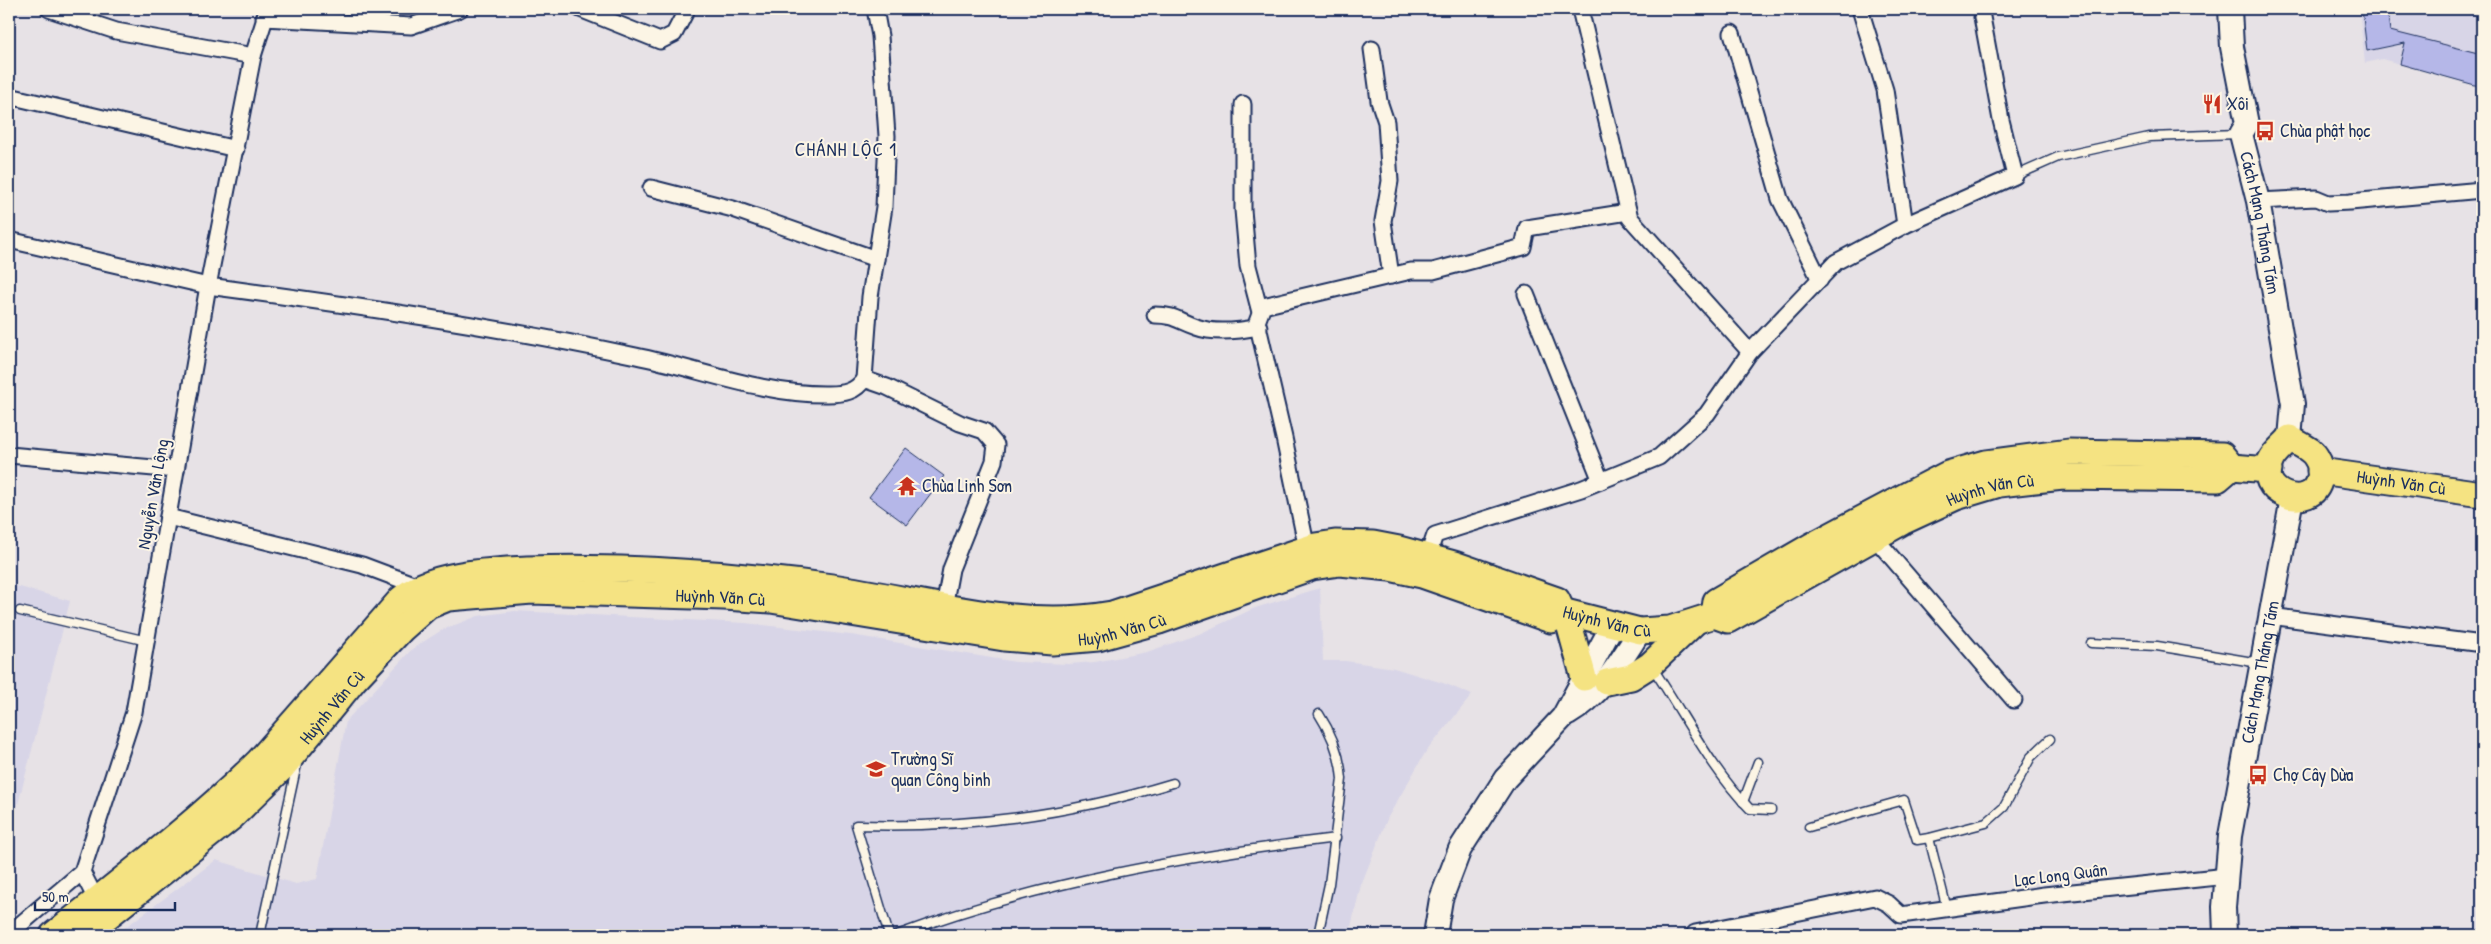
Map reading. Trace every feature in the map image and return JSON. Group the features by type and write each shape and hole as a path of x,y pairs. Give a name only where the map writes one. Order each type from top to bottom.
{"main road":[{"name":"Cách Mạng Tháng Tám","path":"2230,9 2232,47 2247,124 2241,134 2258,201 2293,404 2290,438"},
{"path":"2290,438 2312,451 2317,459 2320,471 2319,480 2315,488 2308,494 2292,498 2283,495 2273,487 2269,479 2269,470 2273,456 2290,438"},
{"path":"1595,680 1631,676 1650,665 1705,618 1716,601 1911,505 1948,474 1986,463 2069,452 2222,455 2232,467 2269,470"},
{"name":"Huỳnh Văn Cù","path":"2320,471 2482,494"},
{"name":"Cách Mạng Tháng Tám","path":"2225,935 2230,836 2292,498"},
{"name":"Huỳnh Văn Cù","path":"1564,612 1640,632 1670,629 1705,618 1728,620 1875,538 1911,505"},
{"path":"53,935 102,908 237,784 259,762 400,600 418,586 478,573 566,568 669,570 744,576 834,587 944,607 1047,620 1081,619 1112,614 1307,549 1335,543 1354,543 1399,549 1424,566 1556,600 1564,612 1595,680"},
{"name":"Huỳnh Văn Cù","path":"84,935 102,908 232,818 276,775 354,680 401,630 428,606 448,598 532,591 733,597 771,600 1004,638 1052,642 1098,638 1159,621 1312,567 1328,564 1424,566"},
{"path":"418,586 448,598"},
{"path":"1595,680 1613,624"},
{"path":"1435,935 1440,899 1460,849 1505,779 1640,632"}],"street":[{"path":"49,9 116,31 253,56"},
{"path":"266,13 411,26 460,9"},
{"path":"580,9 660,41 674,34 687,9"},
{"path":"9,240 208,286 401,314 637,356 796,393 847,392 859,388 864,379 870,297 884,207 887,136 880,36 876,9"},
{"path":"1580,9 1630,218 1750,352"},
{"path":"1860,9 1885,90 1905,225"},
{"name":"Nguyễn Văn Lộng","path":"82,872 134,712 208,286 253,56 266,13"},
{"path":"1424,566 1435,534 1601,481 1659,457 1707,414 1750,352 1836,262 1905,225 2016,176 2002,120 1982,17"},
{"path":"1732,33 1780,199 1820,280"},
{"path":"1372,49 1379,101 1386,122 1390,181 1383,221 1391,276"},
{"path":"9,96 236,149"},
{"path":"1242,104 1244,220 1248,266 1260,312"},
{"path":"651,188 733,209 876,259"},
{"path":"2258,201 2316,198 2328,203 2482,190"},
{"path":"1307,549 1257,322 1263,306 1411,271 1433,271 1523,247 1527,228 1628,212"},
{"path":"1526,294 1601,481"},
{"path":"1155,315 1172,315 1198,328 1221,331 1259,327"},
{"path":"864,379 887,387 960,423 984,431 996,445 994,460 951,569 944,607"},
{"path":"9,455 176,470"},
{"path":"168,517 362,565 418,586"},
{"path":"1875,538 2014,700"},
{"path":"2270,616 2482,644"},
{"path":"9,934 82,872 102,908"},
{"name":"Lạc Long Quân","path":"1695,933 1875,897 1889,904 1901,916 2044,896 2227,876"}],"lane":[{"path":"2016,176 2058,157 2149,137 2241,134"},
{"path":"20,611 147,641"},
{"path":"2091,643 2157,646 2261,664"},
{"path":"1650,665 1704,750 1743,802 1750,809 1771,810"},
{"path":"1318,935 1336,838 1341,792 1340,765 1333,738 1319,714"},
{"path":"1809,827 1904,800 1917,840 1986,823 2004,808 2030,757 2050,739"},
{"path":"260,935 300,747"},
{"path":"1743,802 1758,762"},
{"path":"889,935 856,825 922,826 1004,820 1090,806 1173,783"},
{"path":"897,935 1010,898 1077,881 1197,857 1336,838"},
{"path":"1929,838 1947,909"}],"shaded area":[{"path":"2359,9 2482,9 2482,87 2382,59 2365,63"},
{"path":"9,584 70,601 16,812 9,810"},
{"name":"Trường Sĩ quan Công binh","path":"1320,588 1323,661 1346,661 1394,668 1446,684 1472,695 1425,753 1388,817 1361,885 1349,935 115,935 216,860 296,884 317,879 346,721 412,649 442,630 478,616 515,611 745,623 851,635 1016,662 1069,664 1095,662 1147,652 1199,634 1255,608"}],"building":[{"path":"2362,9 2387,9 2390,31 2482,54 2482,87 2400,64 2405,43 2367,51"},
{"name":"Chùa Linh Sơn","path":"906,448 944,476 907,525 869,497"}],"place":[{"name":"Xôi","path":"2212,104"},
{"name":"Chùa phật học","path":"2265,131"},
{"name":"Chùa Linh Sơn","path":"907,486"},
{"name":"Trường Sĩ quan Công binh","path":"876,769"},
{"name":"Chợ Cây Dừa","path":"2258,775"}],"district":[{"name":"CHÁNH LỘC 1","path":"846,149"}]}
